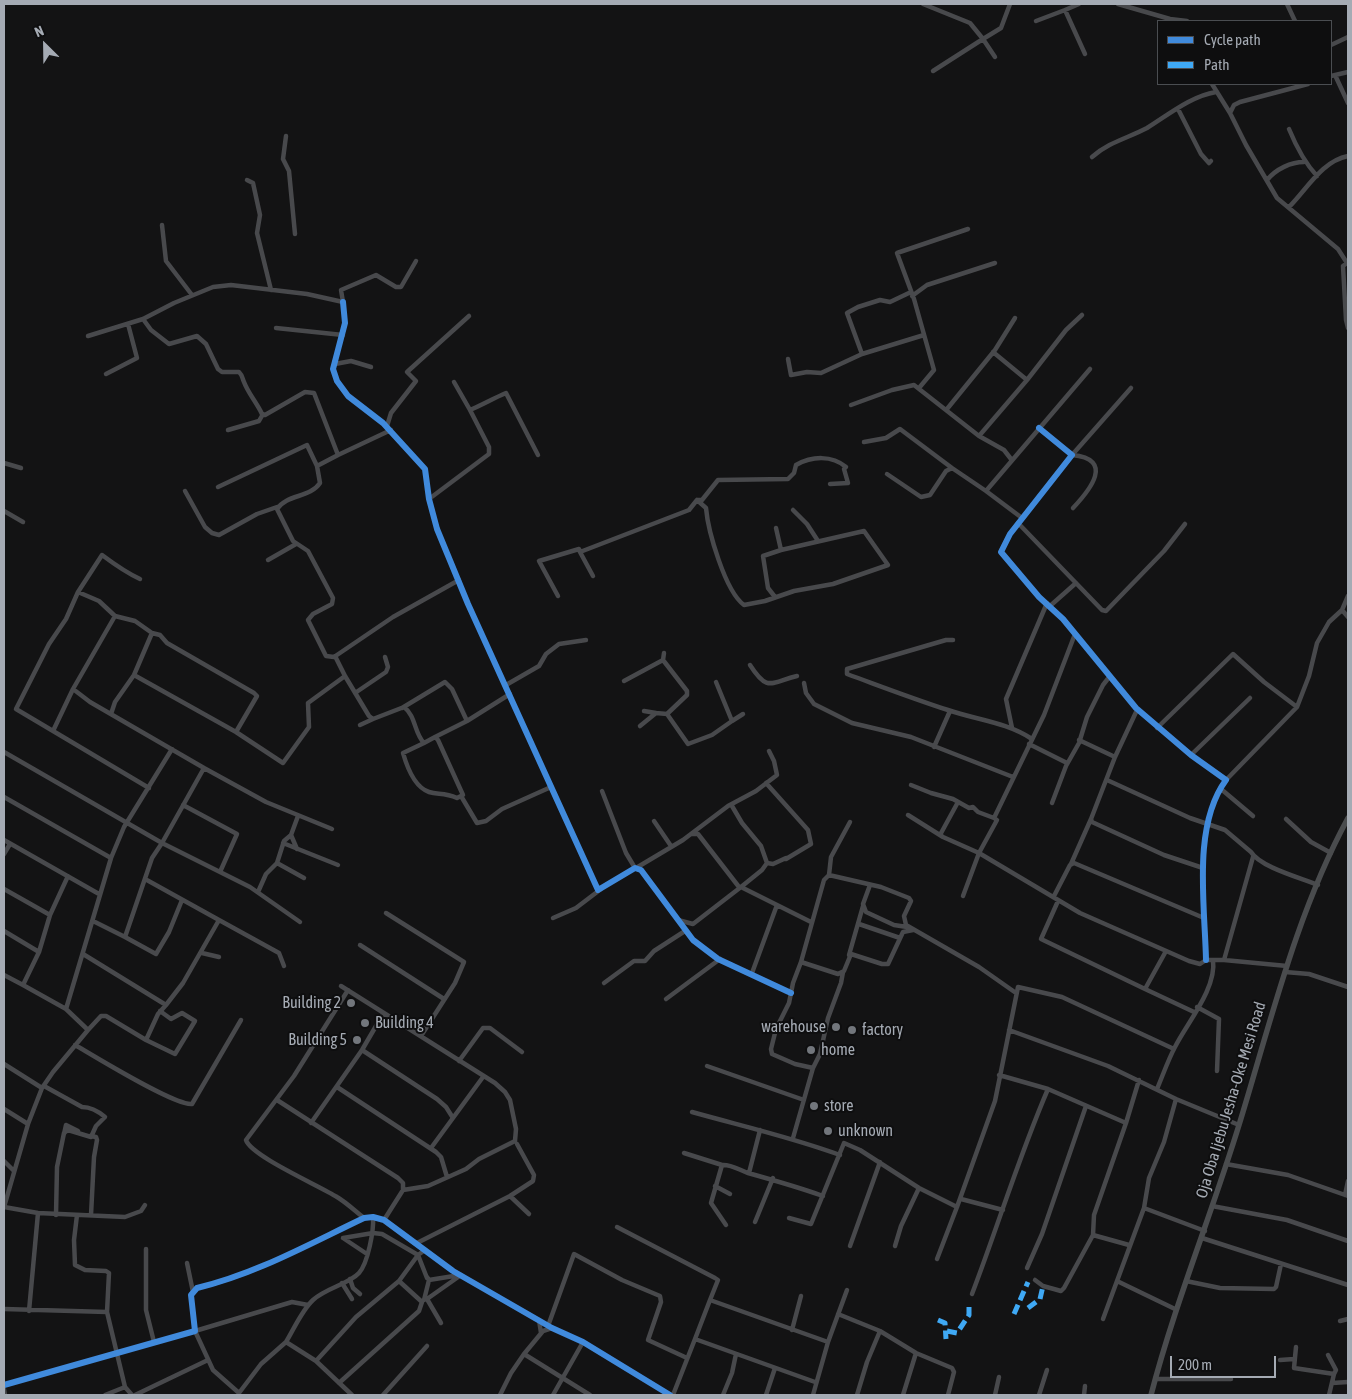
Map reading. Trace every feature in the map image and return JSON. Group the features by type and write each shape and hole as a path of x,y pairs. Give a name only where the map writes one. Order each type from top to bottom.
{"main road":[{"name":"Oja Oba Ijebu Jesha-Oke Mesi Road","path":"1151,1395 1175,1308 1205,1231 1301,925 1348,818"}],"street":[{"path":"923,4 970,23 995,57"},
{"path":"933,71 1002,28 1010,4"},
{"path":"1036,21 1079,4"},
{"path":"1118,4 1179,20"},
{"path":"1287,4 1295,20"},
{"path":"1065,10 1085,54"},
{"path":"1332,44 1348,38"},
{"path":"1348,72 1333,76 1348,103"},
{"path":"1212,85 1277,198 1308,226 1338,249 1347,263 1343,266 1343,277 1348,328"},
{"path":"1230,113 1234,105 1240,102 1304,85"},
{"path":"1092,156 1110,143 1136,134 1206,93 1216,92"},
{"path":"1178,109 1201,154 1209,163 1211,161"},
{"path":"1289,129 1304,162 1317,176"},
{"path":"286,136 283,159 288,171 295,234"},
{"path":"1289,207 1317,176 1339,158 1348,156"},
{"path":"1267,180 1274,173 1294,162 1304,162"},
{"path":"247,180 253,183 256,192 260,215 257,233 271,290"},
{"path":"162,225 166,261 192,295"},
{"path":"919,388 934,370 912,294 897,253 968,229"},
{"path":"416,260 401,287 396,287 376,275 341,290 346,315 334,375 340,387 358,405 389,428 425,469 429,499 437,529 592,878 598,890 601,889"},
{"path":"862,354 847,313 858,307 880,300 890,302 912,294 927,285 995,264"},
{"path":"88,336 143,319 213,287 231,285 343,302"},
{"path":"979,436 1027,380 1066,330 1082,315"},
{"path":"389,428 391,413 400,399 416,381 407,372 469,316"},
{"path":"947,408 993,352 1015,318"},
{"path":"143,319 151,330 169,344 197,336 204,341 222,372 239,372 243,376 244,382 263,414"},
{"path":"106,374 137,358 128,324"},
{"path":"276,328 343,336"},
{"path":"788,359 791,375 807,372 821,373 862,354 924,334"},
{"path":"993,352 1027,380"},
{"path":"335,364 352,361 371,367"},
{"path":"986,491 1011,459 1090,369"},
{"path":"429,499 489,454 489,447 454,382"},
{"path":"851,405 908,385 919,388 947,408 979,436 1004,450 1011,459"},
{"path":"1130,388 1018,523 1003,545 1001,552 1039,597 1048,604 1075,634 1138,710 1157,728 1226,780"},
{"path":"228,430 259,420 263,414 305,392 314,393 338,454"},
{"path":"470,410 494,401 506,393 538,455"},
{"path":"317,466 389,428"},
{"path":"1039,428 1072,456 1085,457 1094,464 1096,472 1090,490 1073,508"},
{"path":"864,442 886,438 900,429 1022,518"},
{"path":"185,491 205,527 212,533 219,535 257,514 312,492 320,483 317,466 307,445 218,487"},
{"path":"580,552 689,510 697,500 702,500 718,480 788,479 794,474 796,465 816,458 838,460 846,467 844,469 848,483 830,484"},
{"path":"4,463 21,468"},
{"path":"887,474 921,497 924,497 933,492 946,471 952,468"},
{"path":"697,500 706,508 707,520 714,540 715,550 719,556 726,579 744,605 775,597 794,591 833,584 888,565 864,530 781,550 763,556 768,588 775,597"},
{"path":"277,507 283,524 296,544"},
{"path":"793,510 807,524 818,540"},
{"path":"4,511 23,522"},
{"path":"1018,523 1102,610 1109,610 1164,552 1185,524"},
{"path":"776,528 781,550"},
{"path":"268,560 296,544 302,545 308,551 333,598 332,604 313,614 308,620 326,656 335,656 377,627 459,580"},
{"path":"558,596 539,562 579,549 593,576"},
{"path":"140,579 130,575 126,570 102,555 78,592 66,619 49,644 16,707 149,788"},
{"path":"1012,728 1006,700 1048,604 1076,583"},
{"path":"78,592 100,601 115,616 135,621 152,633 160,635 167,643 256,694 257,696 236,732"},
{"path":"1206,960 1203,868 1207,824 1226,780 1297,707 1309,676 1317,643 1329,622 1342,610 1348,596"},
{"path":"1342,610 1348,617"},
{"path":"53,731 73,689 115,616"},
{"path":"111,714 115,702 134,675 152,633"},
{"path":"963,896 979,853 996,820 994,818 1044,715 1075,634"},
{"path":"506,685 539,666 546,654 559,644 586,640"},
{"path":"953,640 946,640 847,668 847,674 950,711 981,717 1012,728 1032,738"},
{"path":"644,711 667,714 687,695 687,690 663,660 664,653"},
{"path":"1157,728 1233,654 1264,682 1297,707"},
{"path":"335,656 355,694 373,720"},
{"path":"355,694 386,672 388,667 385,657"},
{"path":"624,681 663,660"},
{"path":"750,665 764,682 773,685 797,676"},
{"path":"134,675 236,732 283,763 309,727 308,703 345,676"},
{"path":"1052,803 1067,763 1079,740 1095,700 1110,676"},
{"path":"360,725 402,708 445,682 452,688 467,721"},
{"path":"716,682 732,721"},
{"path":"804,683 806,693 811,700 823,709 864,727 893,731 1013,777"},
{"path":"73,689 172,750 266,802 332,829"},
{"path":"461,796 456,798 444,792 431,793 418,786 403,753 467,721 510,694"},
{"path":"1191,755 1250,698"},
{"path":"402,708 409,711 420,739 424,743"},
{"path":"1054,896 1071,864 1115,757 1138,710"},
{"path":"934,746 950,711"},
{"path":"640,726 656,714"},
{"path":"667,714 688,744 712,735 743,714"},
{"path":"435,737 463,795 461,796 477,823 486,822 502,809 551,787"},
{"path":"1079,740 1115,757"},
{"path":"1029,744 1067,763"},
{"path":"66,1009 111,858 128,822 172,750"},
{"path":"553,918 576,908 601,889 683,840 689,834 766,783 777,774 769,751"},
{"path":"5,755 128,822 162,843 258,892 300,922"},
{"path":"124,937 152,858 204,768"},
{"path":"1107,780 1225,830 1250,852 1253,857 1318,885"},
{"path":"766,783 808,830 811,844 787,858 773,864 768,863"},
{"path":"911,785 958,802 994,818"},
{"path":"1221,789 1253,816"},
{"path":"602,791 626,853 635,868 641,870 686,933 712,955 752,973 791,994"},
{"path":"4,797 111,858"},
{"path":"937,833 942,835 958,802"},
{"path":"183,805 237,834 220,872"},
{"path":"732,806 742,823 761,846 768,863"},
{"path":"908,815 937,833 979,853 1054,896 1058,901 1099,922 1195,963 1200,964 1206,960 1224,960 1286,969 1309,974 1348,987"},
{"path":"258,892 266,874 276,863 283,843 291,835 298,816"},
{"path":"1090,819 1095,824 1164,855 1203,868"},
{"path":"1286,819 1311,842 1331,854"},
{"path":"654,821 671,846"},
{"path":"813,1068 795,1064 771,1052 776,1029 791,994 801,962 825,877 829,875 831,857 850,822"},
{"path":"689,834 698,834 740,887 811,922"},
{"path":"291,835 296,849"},
{"path":"4,840 99,894"},
{"path":"283,843 338,865"},
{"path":"4,854 10,844"},
{"path":"1224,960 1253,857"},
{"path":"276,863 304,878"},
{"path":"604,983 634,961 645,961 654,952 686,933 693,924 762,870 768,863"},
{"path":"1071,864 1077,864 1204,918"},
{"path":"829,875 870,885 909,898 911,901 904,919 912,929"},
{"path":"23,985 40,952 50,915 68,876"},
{"path":"145,878 279,953 284,966"},
{"path":"793,1138 870,885"},
{"path":"4,889 50,915"},
{"path":"93,921 156,954 169,932 182,900"},
{"path":"1058,901 1040,939 1194,1012"},
{"path":"752,973 778,905"},
{"path":"863,905 866,912 870,915 894,925 912,929 978,967 1016,993"},
{"path":"386,913 464,961 464,965 421,1036"},
{"path":"146,1040 160,1010 183,983 202,953 219,920"},
{"path":"678,920 693,924"},
{"path":"859,924 900,938"},
{"path":"850,955 888,964 900,938 907,930 912,929"},
{"path":"4,931 40,952"},
{"path":"360,945 444,999"},
{"path":"1145,989 1166,950"},
{"path":"202,953 219,957"},
{"path":"83,954 166,1005"},
{"path":"666,999 720,959"},
{"path":"1157,1090 1174,1049 1214,974 1213,960"},
{"path":"801,962 838,974 843,972"},
{"path":"4,975 66,1009 88,1030"},
{"path":"341,986 483,1077 505,1092 510,1100 516,1129 515,1141 428,1186 403,1190"},
{"path":"938,1259 995,1101 1018,987 1062,997 1174,1049"},
{"path":"348,990 277,1100 246,1140 248,1144 264,1156 337,1197 364,1218"},
{"path":"1197,1007 1219,1019 1217,1071"},
{"path":"145,1205 136,1214 125,1218 91,1215 56,1215 4,1207 28,1124 43,1087 75,1045 101,1016 106,1016 146,1040 175,1054 196,1021 182,1013 173,1019 160,1010"},
{"path":"311,1123 362,1050 382,1014"},
{"path":"75,1045 141,1083 188,1105 192,1104 242,1020"},
{"path":"459,1061 483,1028 490,1028 522,1052"},
{"path":"1008,1030 1076,1053 1139,1080 1176,1099 1239,1125"},
{"path":"362,1050 437,1098 446,1107 452,1118"},
{"path":"4,1064 43,1087 82,1107 88,1107 105,1117 96,1126 91,1136"},
{"path":"707,1066 804,1100"},
{"path":"999,1075 1048,1089 1126,1123"},
{"path":"431,1148 483,1077"},
{"path":"1035,1280 1043,1286 1062,1291 1093,1235 1094,1215 1139,1080"},
{"path":"337,1087 431,1148 441,1157 448,1177"},
{"path":"972,1294 1024,1147 1048,1089"},
{"path":"1104,1319 1144,1208 1149,1178 1164,1142 1176,1099"},
{"path":"277,1100 403,1183 403,1190 384,1220"},
{"path":"1027,1268 1042,1234 1086,1106"},
{"path":"4,1110 28,1124"},
{"path":"692,1112 793,1138 840,1155"},
{"path":"56,1215 57,1167 64,1134 68,1130 96,1137 97,1140 94,1157 91,1215"},
{"path":"749,1173 760,1130"},
{"path":"789,1218 811,1224 844,1143 880,1162 919,1188 957,1207"},
{"path":"417,1243 510,1196 534,1181 534,1175 517,1144"},
{"path":"684,1153 722,1165 728,1164 749,1173 773,1178 823,1196"},
{"path":"4,1161 14,1171"},
{"path":"850,1246 880,1162"},
{"path":"1226,1164 1288,1175 1347,1195 1348,1181"},
{"path":"722,1165 711,1202 726,1224"},
{"path":"755,1222 773,1178"},
{"path":"715,1186 730,1194"},
{"path":"895,1246 909,1206 919,1188"},
{"path":"510,1196 530,1214"},
{"path":"961,1199 1003,1210"},
{"path":"1212,1206 1287,1220 1348,1241"},
{"path":"1144,1208 1205,1231"},
{"path":"29,1311 38,1213"},
{"path":"77,1215 74,1240 75,1266 85,1270 106,1271 109,1273 107,1312 125,1387 134,1395 208,1360"},
{"path":"232,1395 239,1393 261,1364 286,1342 308,1305 323,1291 359,1273 373,1233 373,1217"},
{"path":"193,1292 197,1288 232,1279 301,1250 364,1218 373,1217 384,1220 461,1275 550,1327 583,1342 672,1395 718,1280 617,1227"},
{"path":"340,1383 420,1311 426,1296 428,1278 418,1255 397,1242 373,1233 343,1238 367,1254"},
{"path":"1093,1235 1130,1245"},
{"path":"1202,1238 1348,1285"},
{"path":"146,1249 146,1310 154,1342"},
{"path":"316,1361 356,1317 399,1282 418,1255 425,1250"},
{"path":"500,1395 511,1373 524,1354 541,1333 550,1327 574,1254 622,1280 659,1295 661,1300 648,1340 686,1358"},
{"path":"187,1263 193,1292 192,1306 195,1331 213,1370 239,1393"},
{"path":"1186,1281 1220,1288 1274,1289 1282,1264"},
{"path":"428,1278 461,1275"},
{"path":"441,1323 426,1299 461,1275"},
{"path":"350,1279 353,1288 360,1294"},
{"path":"1117,1281 1175,1308"},
{"path":"399,1282 422,1302"},
{"path":"342,1283 352,1299"},
{"path":"813,1395 815,1382 846,1290"},
{"path":"792,1330 801,1296"},
{"path":"710,1300 828,1342"},
{"path":"4,1385 292,1302 308,1305"},
{"path":"4,1309 107,1312"},
{"path":"838,1314 880,1331 916,1353 953,1370 948,1395"},
{"path":"539,1320 541,1333"},
{"path":"1340,1321 1348,1320"},
{"path":"857,1395 880,1331"},
{"path":"695,1339 815,1382"},
{"path":"286,1342 316,1361 352,1395"},
{"path":"555,1395 583,1342"},
{"path":"383,1395 427,1346"},
{"path":"1296,1347 1294,1368 1334,1374"},
{"path":"903,1395 916,1353"},
{"path":"524,1354 563,1380 590,1395"},
{"path":"723,1395 732,1373 736,1354"},
{"path":"1328,1355 1336,1370 1329,1395"},
{"path":"1280,1360 1294,1360"},
{"path":"766,1395 775,1368"},
{"path":"1040,1395 1047,1370"},
{"path":"995,1395 999,1377"},
{"path":"1156,1379 1231,1379"},
{"path":"1332,1383 1348,1382"},
{"path":"1084,1395 1085,1386"},
{"path":"105,1395 125,1387"},
{"path":"4,1389 5,1395"}],"marked path":[{"path":"1014,1314 1028,1282"},
{"path":"1028,1308 1040,1299 1043,1286"},
{"path":"947,1331 957,1333 969,1315 969,1307"},
{"path":"938,1320 945,1323 946,1339"}],"cycle path":[{"path":"343,302 345,323 333,369 337,381 348,396 383,423 425,469 429,499 437,529 468,604 598,890 635,868 641,870 693,940 718,959 791,993"},
{"path":"1039,428 1072,455 1010,534 1001,552 1039,597 1063,619 1136,708 1191,755 1226,780 1215,799 1208,820 1204,843 1203,891 1206,960"},
{"path":"4,1385 195,1331 191,1295 197,1288 261,1267 364,1218 373,1217 384,1220 453,1271 552,1328 583,1342 670,1395"}],"place":[{"name":"Building 2","path":"351,1003"},
{"name":"Building 4","path":"365,1023"},
{"name":"warehouse","path":"836,1027"},
{"name":"factory","path":"852,1030"},
{"name":"Building 5","path":"357,1040"},
{"name":"home","path":"811,1050"},
{"name":"store","path":"814,1106"},
{"name":"unknown","path":"828,1131"}]}
